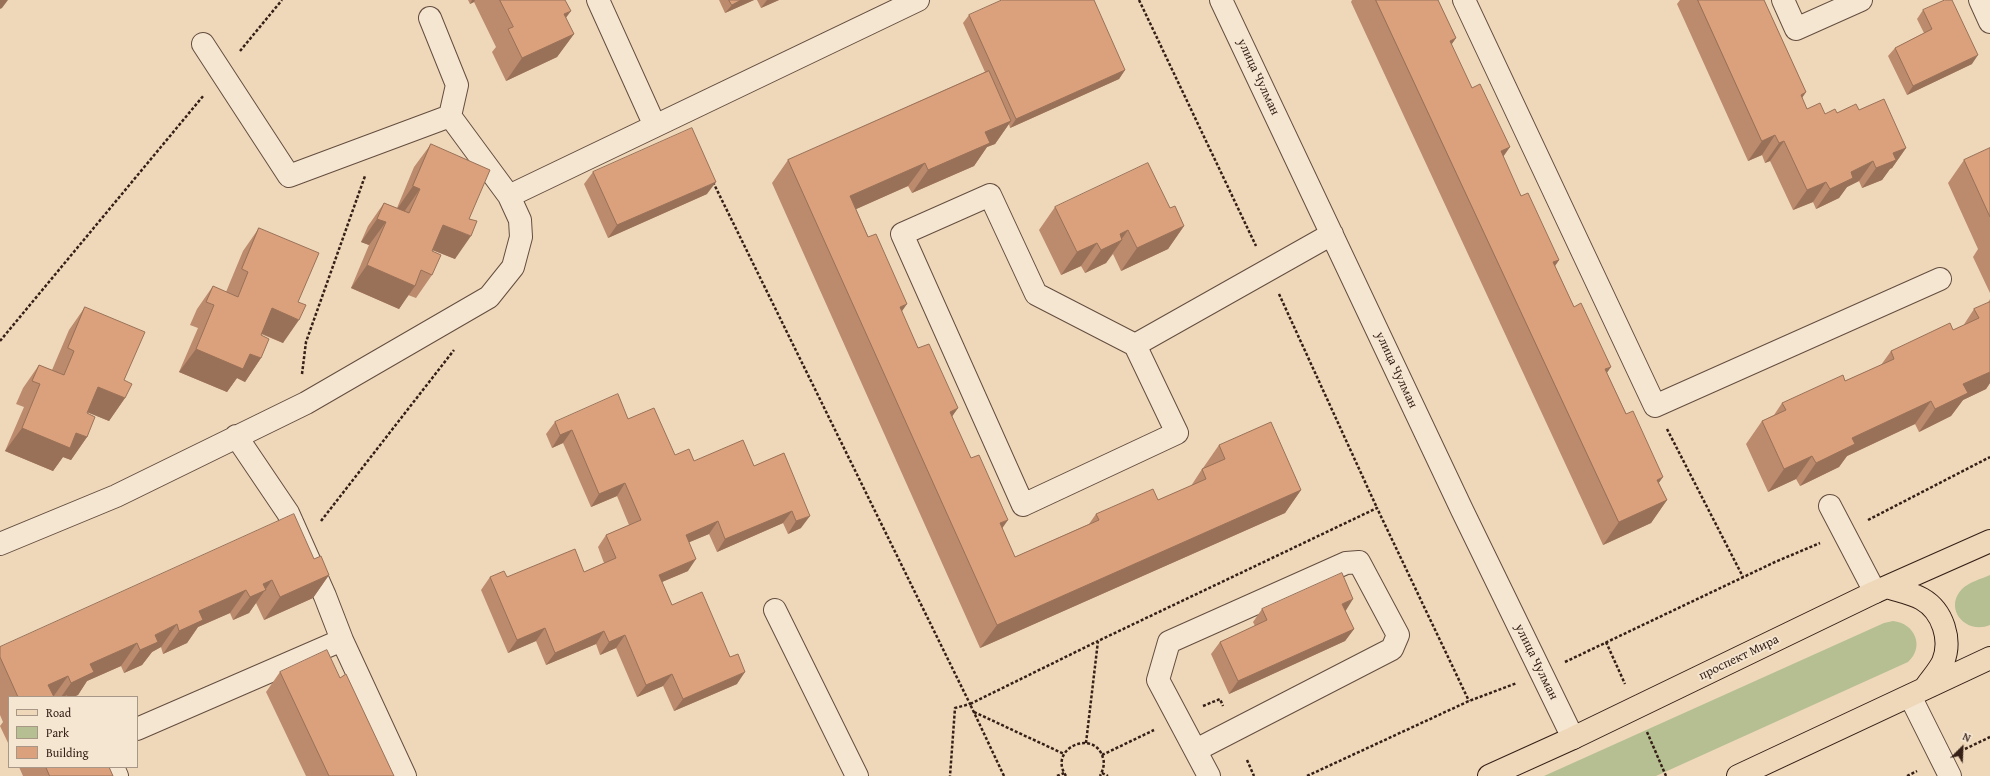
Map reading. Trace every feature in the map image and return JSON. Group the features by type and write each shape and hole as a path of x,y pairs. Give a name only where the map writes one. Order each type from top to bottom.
{"main road":[{"name":"проспект Мира","path":"1489,776 1573,738 1881,590 1990,541"},
{"path":"1881,590 1914,595 1931,605 1942,622 1946,641 1943,661 1917,692"},
{"path":"1738,776 1990,658"}],"street":[{"path":"598,0 655,126"},
{"path":"509,196 918,0"},
{"name":"улица Чулман","path":"1221,0 1458,503 1573,738"},
{"path":"1464,0 1656,406 1940,279"},
{"path":"1784,0 1796,29 1861,0"},
{"path":"1980,0 1990,22"},
{"path":"0,544 116,496 306,403 489,297 512,267 521,237 520,220 509,196 450,116 457,85 430,18"},
{"path":"203,44 289,176 450,116"},
{"path":"990,195 1036,294 1135,345 1177,433 1023,506 902,234 990,195"},
{"path":"1135,345 1332,234"},
{"path":"236,436 288,513 342,640 405,776"},
{"path":"1830,506 1844,532 1881,590"},
{"path":"1196,750 1392,649 1398,635 1359,562 1346,562 1169,642 1158,680 1209,776"},
{"path":"775,610 857,776"},
{"path":"138,729 342,640"},
{"path":"1917,692 1950,776"}],"path":[{"path":"0,341 282,0"},
{"path":"306,403 302,374 306,342 377,142"},
{"path":"711,178 974,712 1004,776"},
{"path":"302,545 455,350"},
{"path":"1656,406 1743,578"},
{"path":"1307,776 1469,701 1541,673 1844,532 1990,458"},
{"path":"950,776 954,708 970,704 1098,641"},
{"path":"1202,707 1220,698 1226,713"},
{"path":"974,712 1064,754"},
{"path":"1102,755 1156,729"},
{"path":"1066,776 1062,766 1064,754 1073,745 1086,743 1098,749 1104,761 1101,774 1108,776"},
{"path":"1247,760 1254,776"},
{"path":"1057,776 1064,773"}],"green space":[{"path":"1990,575 1990,625 1981,627 1973,626 1966,623 1956,612 1955,604 1957,597 1962,589 1968,584"},
{"path":"1893,621 1907,626 1915,637 1917,643 1916,650 1908,662 1656,776 1544,776 1884,623"}],"building":[{"path":"500,0 565,0 571,11 564,14 574,34 522,58 508,29 513,27"},
{"path":"729,0 741,0 732,5"},
{"path":"1002,0 1094,0 1125,70 1016,119 969,15"},
{"path":"1376,0 1438,0 1456,38 1450,41 1472,88 1480,84 1510,147 1501,151 1521,196 1528,193 1559,260 1553,262 1574,307 1581,303 1611,367 1605,369 1626,414 1633,411 1663,477 1657,480 1667,500 1619,522"},
{"path":"1698,0 1764,0 1806,92 1801,95 1807,109 1820,103 1825,114 1835,109 1837,113 1856,104 1859,110 1884,99 1906,148 1893,153 1896,160 1876,168 1873,161 1851,172 1853,178 1830,189 1826,182 1807,190 1784,141 1779,143 1775,135 1762,141"},
{"path":"1945,0 1952,0 1978,55 1913,86 1895,48 1932,29 1923,10"},
{"path":"989,71 1011,121 985,132 990,143 928,170 925,163 850,196 868,237 876,234 907,304 900,307 918,348 929,344 958,408 950,412 971,458 979,455 1008,520 1000,523 1015,557 1099,520 1096,514 1153,489 1158,500 1206,479 1202,469 1225,459 1219,445 1271,422 1301,490 997,625 788,160"},
{"path":"692,128 716,182 617,225 593,172"},
{"path":"431,144 490,170 469,219 477,221 471,236 443,225 432,251 441,255 432,275 421,270 415,286 367,265 386,222 377,219 384,203 409,213 420,189 413,186"},
{"path":"1990,148 1990,217 1964,160"},
{"path":"1148,163 1170,208 1175,206 1184,226 1137,248 1128,230 1120,234 1122,240 1101,250 1097,243 1077,252 1055,207"},
{"path":"259,228 319,253 298,302 306,305 299,320 272,308 261,335 269,339 261,358 250,354 243,369 196,349 214,305 206,302 213,286 238,297 248,272 242,269"},
{"path":"1990,302 1990,372 1963,384 1968,393 1935,409 1931,401 1852,438 1855,444 1816,463 1812,456 1784,469 1762,421 1786,410 1782,403 1843,375 1845,381 1894,359 1891,351 1950,323 1953,330 1979,318 1974,309"},
{"path":"85,307 145,332 124,380 132,384 125,398 98,387 87,413 95,417 87,437 76,433 70,448 22,428 40,384 32,381 39,365 64,375 74,351 68,348"},
{"path":"618,394 628,419 654,408 675,455 689,449 694,461 743,440 754,466 784,453 810,516 796,521 792,511 725,539 718,521 686,535 696,559 659,575 672,605 702,592 730,657 738,654 745,672 683,699 672,674 646,685 625,635 609,642 604,631 555,653 545,628 517,640 490,577 504,571 507,577 575,549 584,572 616,558 606,535 641,520 625,483 599,494 572,430 560,435 555,422"},
{"path":"294,514 314,559 321,556 329,575 280,597 272,580 263,584 266,590 250,597 246,590 199,611 203,620 179,631 177,624 155,635 158,642 140,650 137,643 90,664 94,672 71,683 68,676 48,685 54,696 18,696 0,657 0,647"},
{"path":"1342,573 1353,599 1342,604 1354,629 1238,681 1220,642 1267,620 1262,609"},
{"path":"327,650 340,678 346,674 394,776 329,776 280,672"},
{"path":"46,768 109,768 113,776 50,776"}]}
